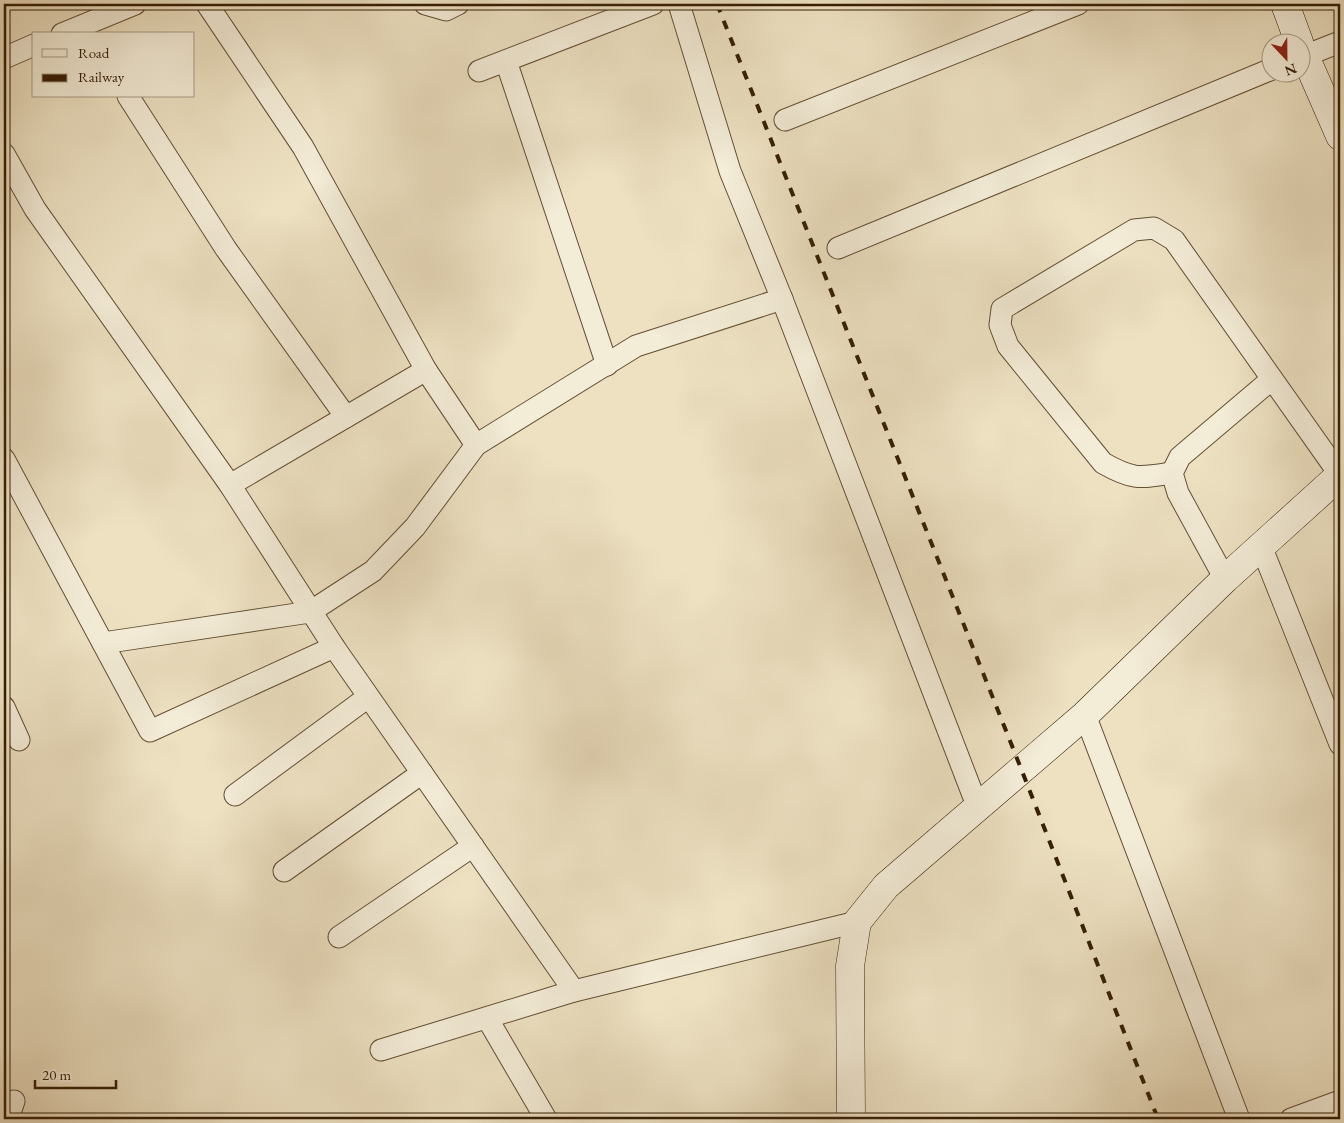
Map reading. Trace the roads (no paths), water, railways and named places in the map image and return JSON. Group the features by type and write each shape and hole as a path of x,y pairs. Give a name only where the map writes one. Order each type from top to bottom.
{"street":[{"path":"207,4 303,147 426,370 476,445"},
{"path":"425,4 446,10 458,4"},
{"path":"479,71 654,4"},
{"path":"679,4 730,171 782,299 978,808"},
{"path":"785,120 1078,4"},
{"path":"1285,4 1295,32"},
{"path":"85,30 127,5"},
{"path":"1312,49 1340,42"},
{"path":"4,58 32,47"},
{"path":"506,60 607,365"},
{"path":"838,248 1262,73"},
{"path":"1312,73 1340,136"},
{"path":"129,98 226,249 346,416"},
{"path":"4,154 34,209 230,485 310,612 574,991"},
{"path":"850,1119 850,966 857,922 886,886 1085,715 1225,579 1340,475 1174,240 1154,228 1134,230 1002,309 1000,326 1008,346 1103,463 1121,473 1140,478 1172,473"},
{"path":"103,643 310,612 374,571 415,527 476,445 636,346 782,299"},
{"path":"230,485 426,370"},
{"path":"1225,579 1178,493 1172,473 1180,457 1272,379"},
{"path":"4,459 150,731 334,647"},
{"path":"1261,546 1340,744"},
{"path":"235,795 368,697"},
{"path":"4,707 19,740"},
{"path":"1085,715 1239,1119"},
{"path":"284,871 422,773"},
{"path":"339,937 473,846"},
{"path":"381,1050 574,991 857,922"},
{"path":"487,1018 546,1119"},
{"path":"1291,1119 1340,1101"}],"railway":[{"path":"717,4 1022,771 1158,1119"}]}
